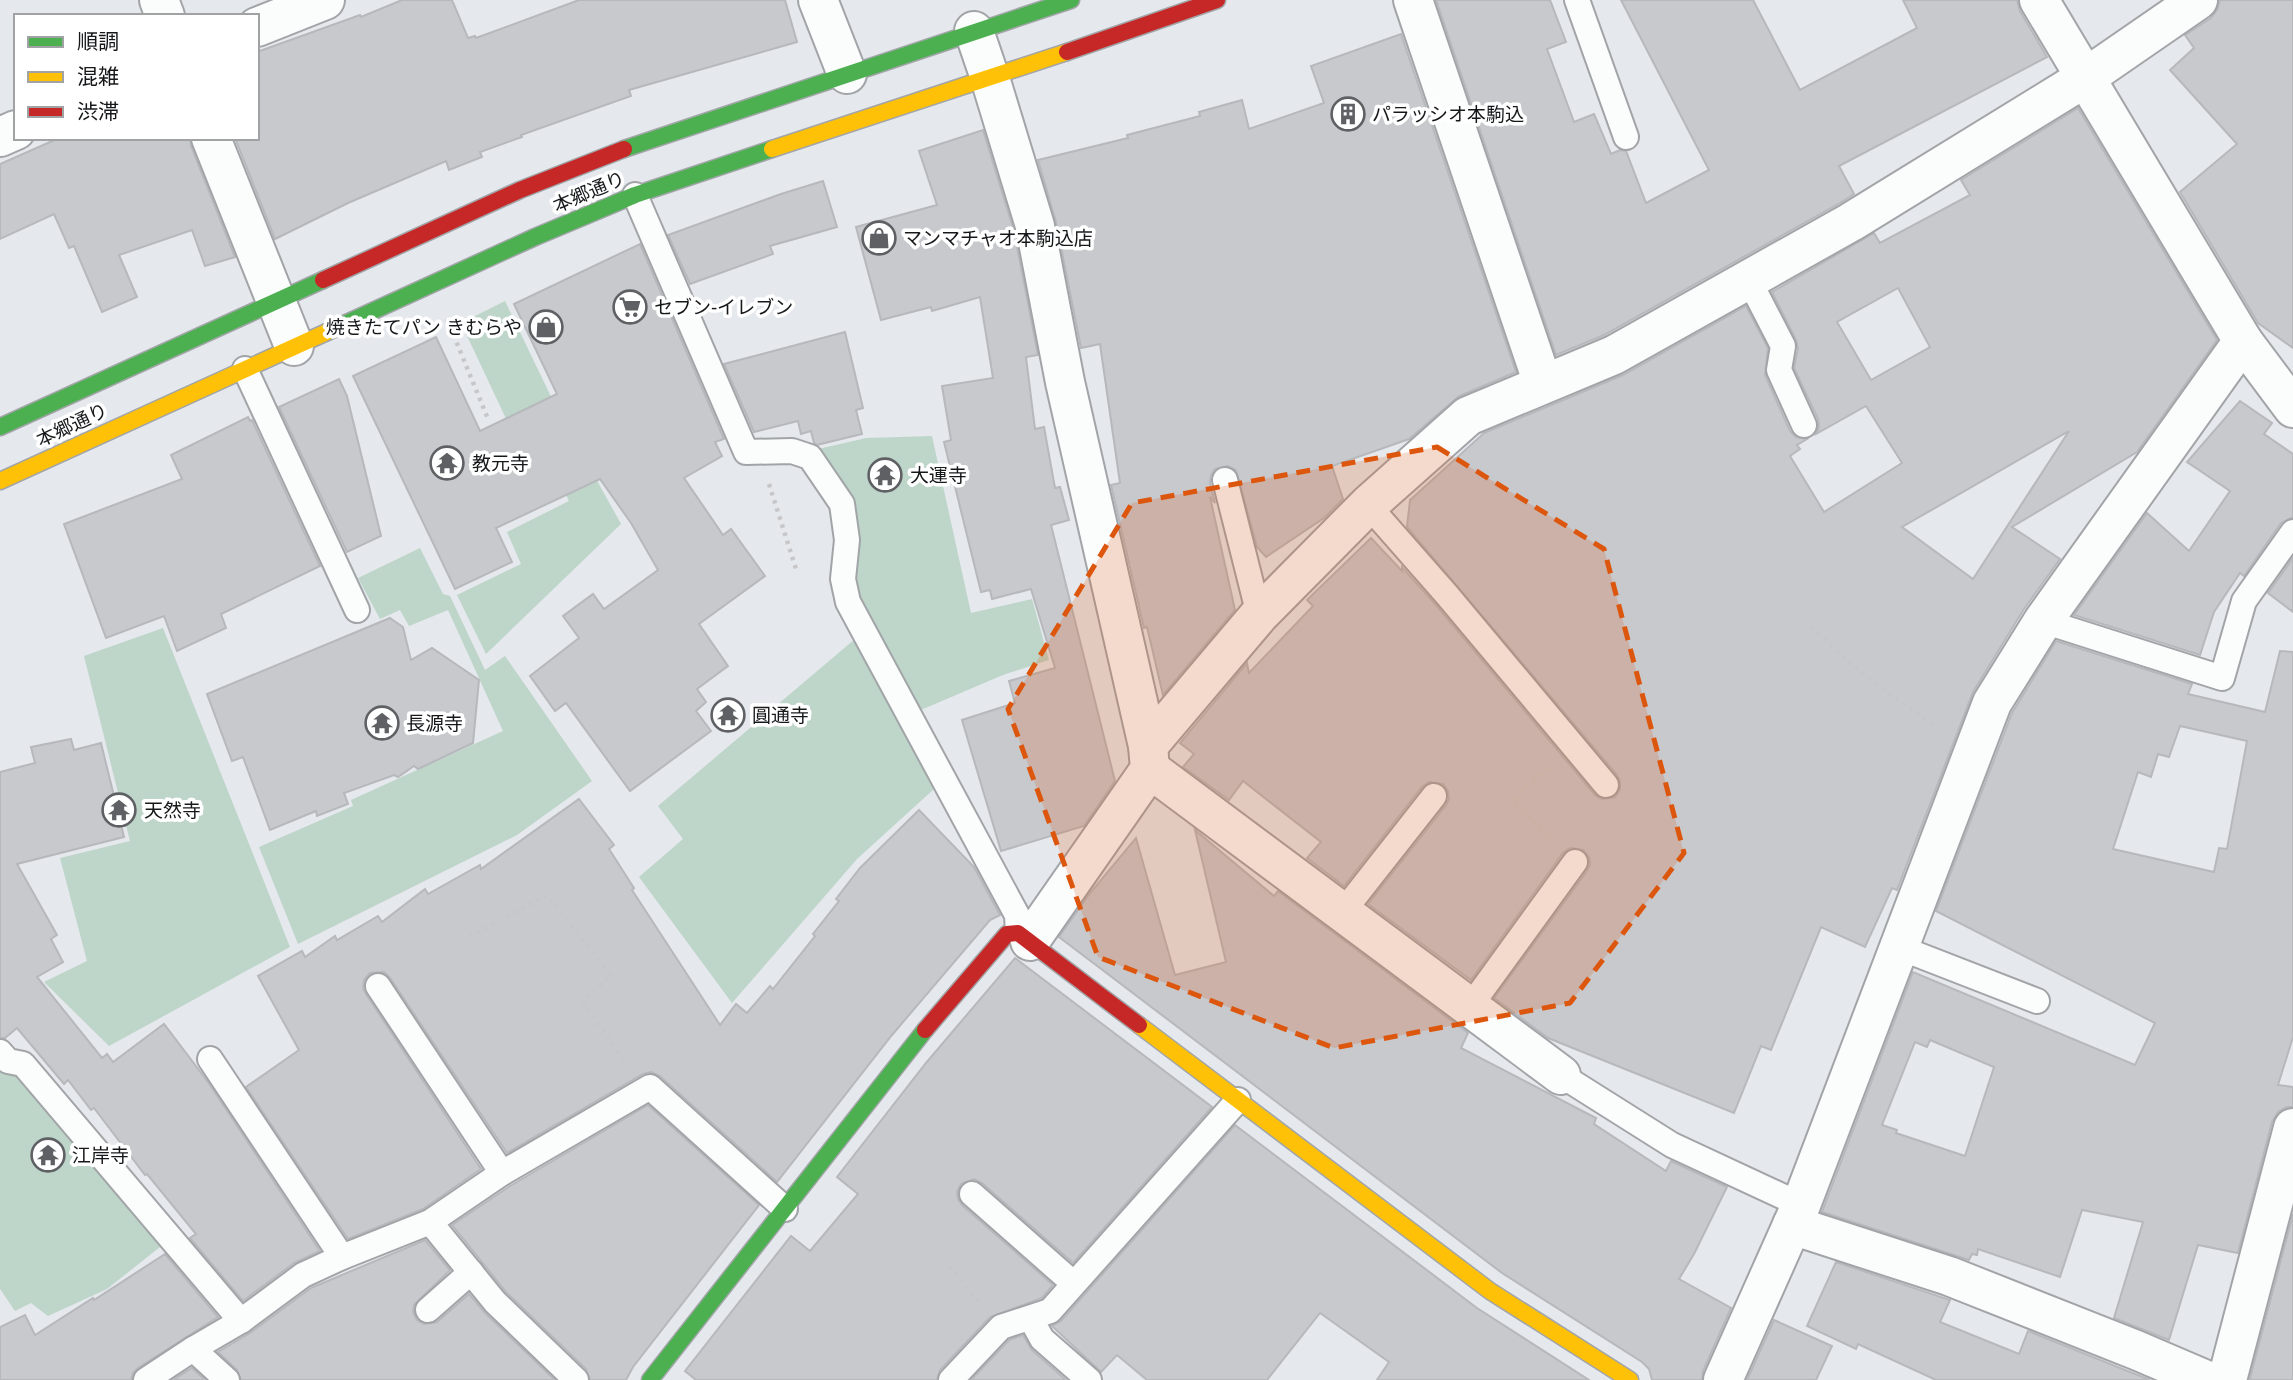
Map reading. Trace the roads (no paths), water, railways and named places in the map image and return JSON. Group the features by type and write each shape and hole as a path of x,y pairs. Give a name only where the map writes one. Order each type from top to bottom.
{"main road":[{"name":"本郷通り","path":"0,427 544,181 616,152 1072,0"},
{"name":"本郷通り","path":"0,481 535,237 635,195 1217,0"},
{"path":"659,1377 909,1049 1007,934 1024,937 1490,1291 1630,1380"}],"street":[{"path":"259,26 325,0"},
{"path":"818,0 847,74"},
{"path":"1413,0 1543,384"},
{"path":"2039,0 2243,341 2293,408"},
{"path":"1024,937 1149,758 1259,615 1368,505 1468,416 1614,355 1851,222 2085,78 2199,0"},
{"path":"974,31 1035,226 1065,382 1149,758 1342,913 1561,1075"},
{"path":"212,140 294,346"},
{"path":"1723,1380 1797,1215 1992,703 2043,621 2243,341"},
{"path":"2227,1380 2292,1135"},
{"path":"1797,1215 2206,1380"}],"lane":[{"path":"1577,0 1626,137"},
{"path":"635,195 746,452 792,451 810,457 842,504 846,540 843,579 848,602 1017,915 1024,937"},
{"path":"1749,280 1783,346 1779,370 1804,425"},
{"path":"246,369 357,610"},
{"path":"1225,480 1259,615"},
{"path":"1368,505 1447,594 1606,785"},
{"path":"2043,621 2222,678 2244,601 2293,532"},
{"path":"1342,913 1434,796"},
{"path":"1469,1008 1575,862"},
{"path":"1898,947 2038,1001"},
{"path":"378,986 502,1173"},
{"path":"0,1052 8,1061 23,1064 241,1321"},
{"path":"210,1059 342,1257"},
{"path":"1561,1075 1672,1145 1797,1215"},
{"path":"146,1380 241,1321 303,1275 430,1222 502,1173 650,1087 785,1209"},
{"path":"951,1380 1001,1327 1049,1311 1238,1100"},
{"path":"972,1194 1073,1283"},
{"path":"430,1222 495,1302 576,1380"},
{"path":"428,1310 471,1272"},
{"path":"1031,1319 1042,1339 1089,1380"},
{"path":"192,1349 227,1380"}],"place":[{"name":"パラッシオ本駒込","path":"1348,114"},
{"name":"マンマチャオ本駒込店","path":"879,238"},
{"name":"セブン-イレブン","path":"630,307"},
{"name":"焼きたてパン きむらや","path":"546,327"},
{"name":"教元寺","path":"447,463"},
{"name":"大運寺","path":"885,475"},
{"name":"圓通寺","path":"728,715"},
{"name":"長源寺","path":"382,723"},
{"name":"天然寺","path":"119,810"},
{"name":"江岸寺","path":"48,1155"}]}
